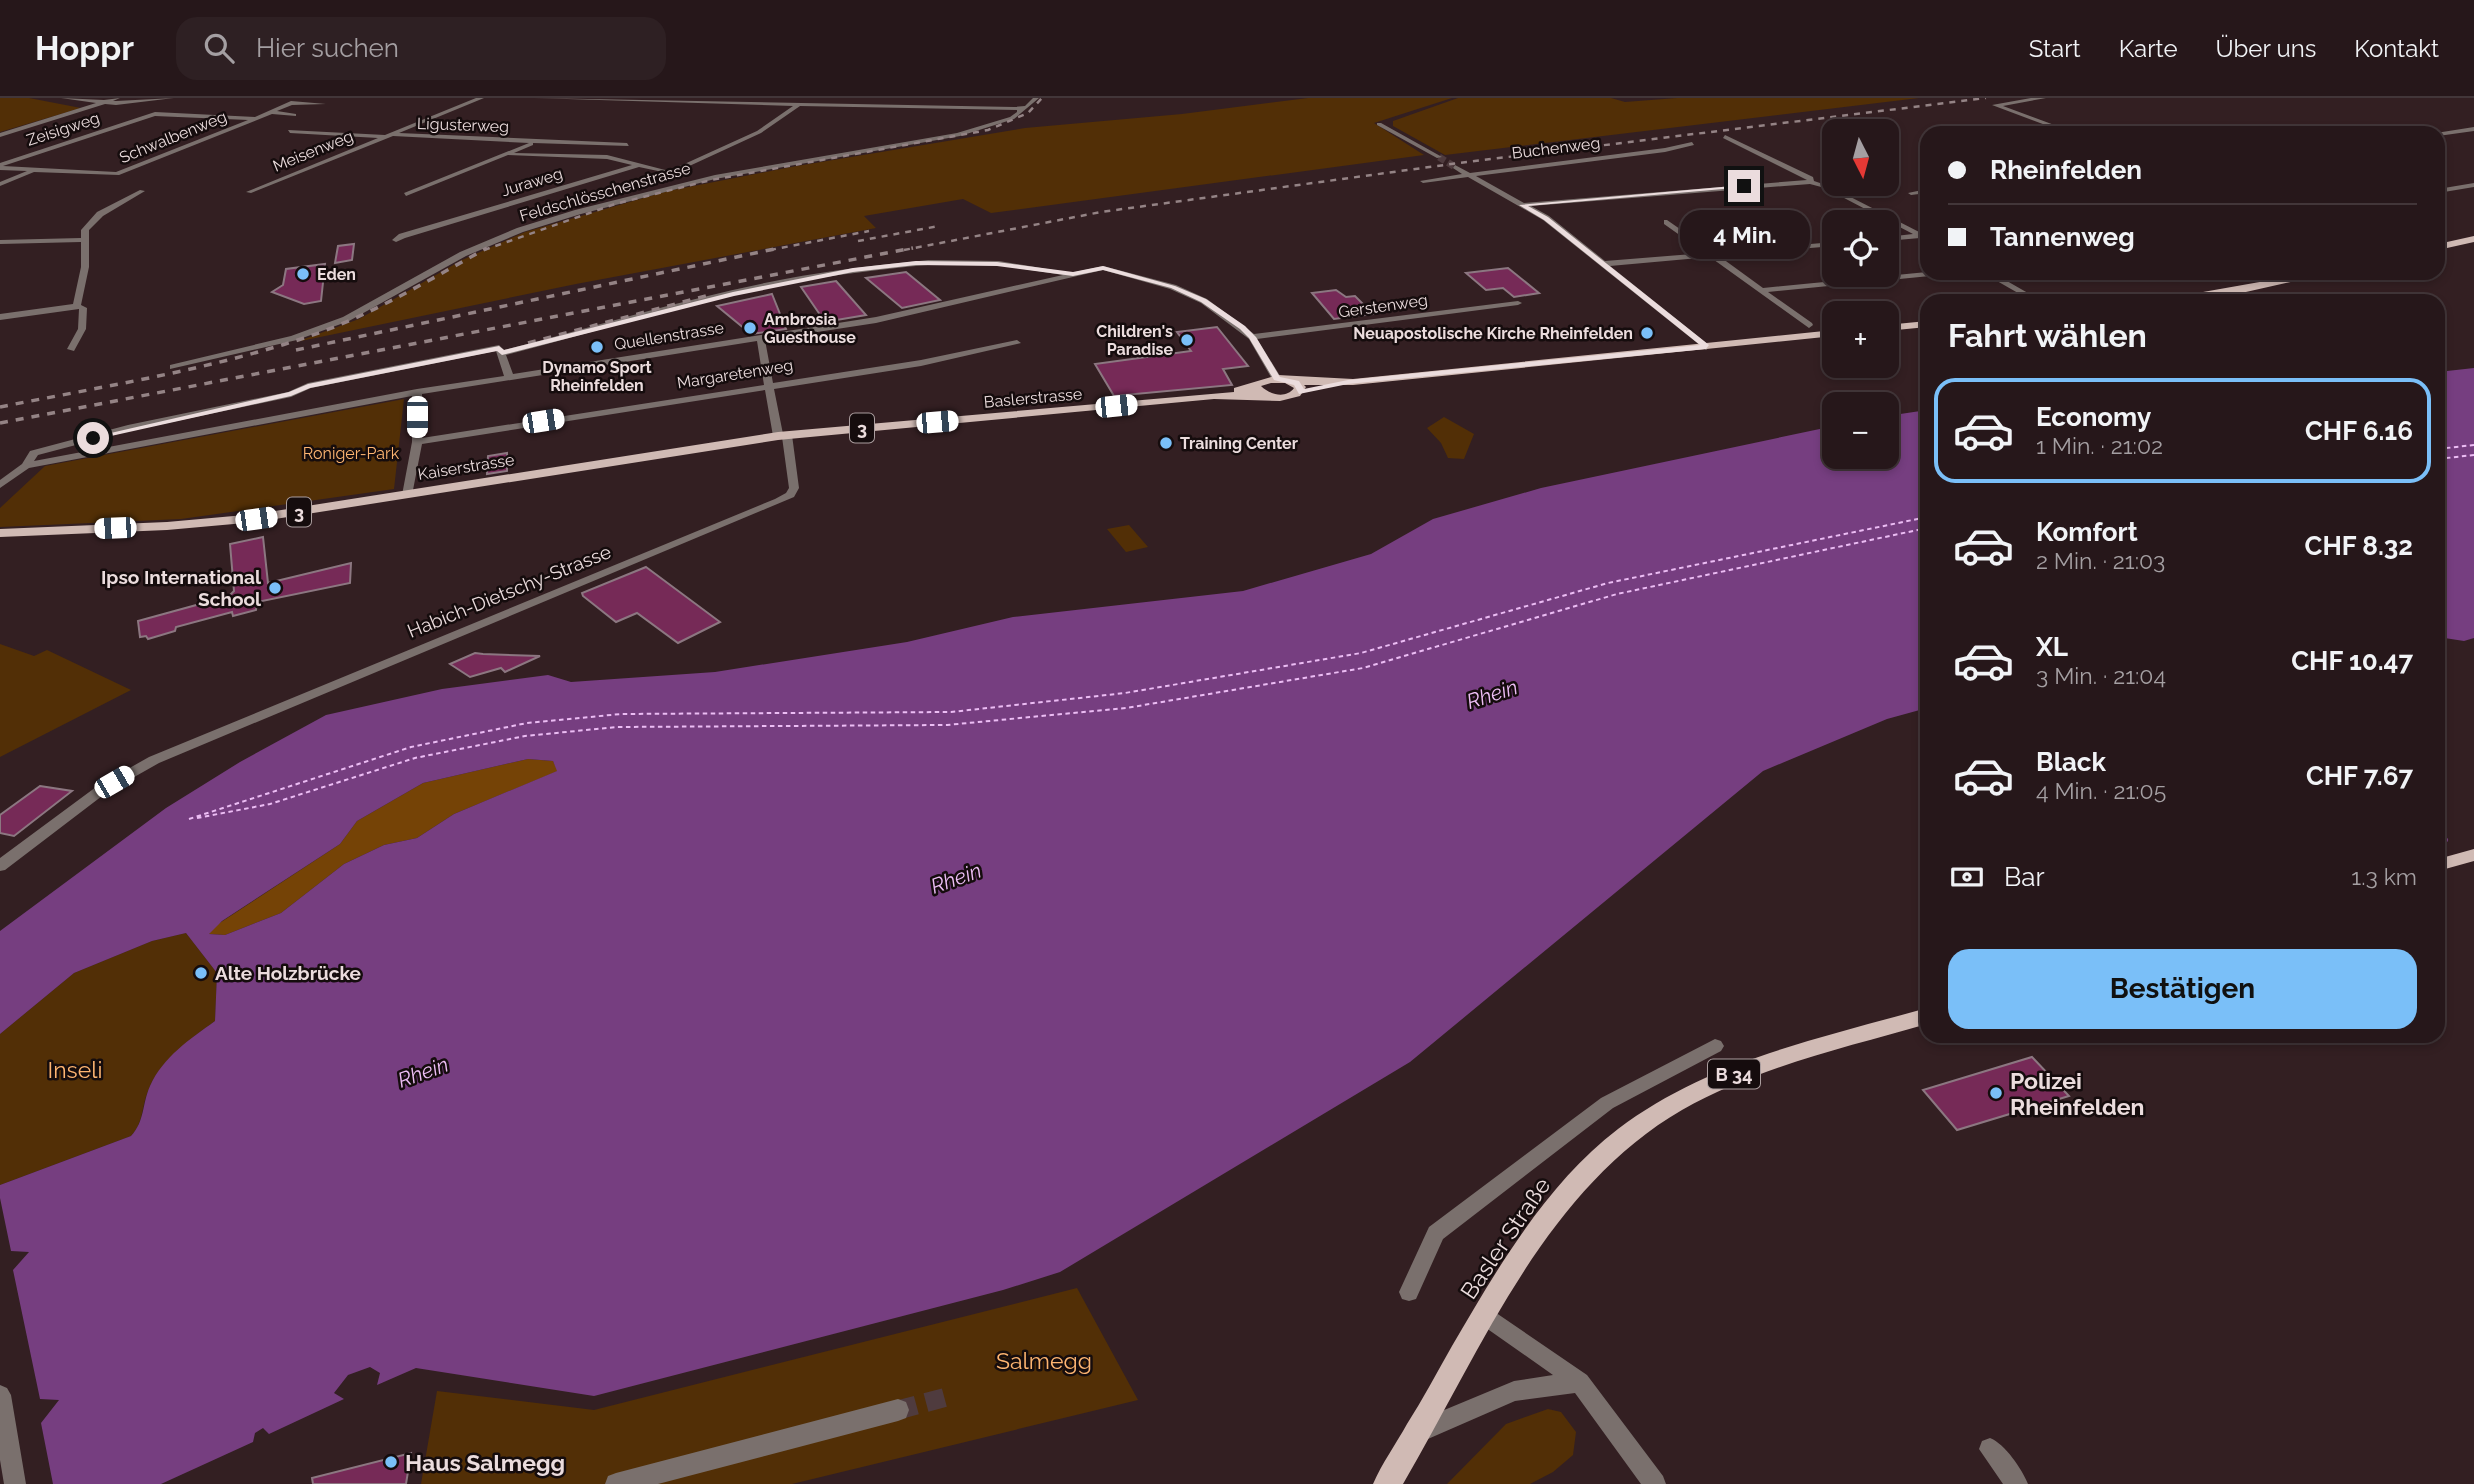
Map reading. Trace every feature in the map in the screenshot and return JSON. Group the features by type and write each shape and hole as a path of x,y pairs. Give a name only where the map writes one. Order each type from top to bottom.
{"main road":[{"path":"2445,245 2474,239"},
{"path":"2216,294 2291,280"},
{"path":"1899,327 1920,325"},
{"path":"1262,390 1277,379 1296,387 1822,334"},
{"path":"1262,390 1286,397 1296,387"},
{"name":"Baslerstrasse","path":"937,422 1262,390"},
{"name":"Kaiserstrasse","path":"0,533 167,526 256,519 783,436 937,422"},
{"path":"2445,863 2474,855"},
{"name":"Basler Straße","path":"1387,1484 1421,1431 1527,1247 1570,1189 1616,1144 1670,1105 1733,1074 1920,1018"}],"street":[{"path":"64,98 103,103 171,98"},
{"path":"0,135 117,98"},
{"name":"Meisenweg","path":"249,192 481,98"},
{"path":"537,98 1020,109"},
{"name":"Feldschlösschenstrasse","path":"173,367 263,347 346,319 463,254 520,230 578,212 715,177 958,135 1013,118 1020,113 1020,109 1032,104 1036,98"},
{"path":"2043,98 1996,105 2054,126"},
{"name":"Schwalbenweg","path":"0,166 104,175 129,172 290,103 323,104"},
{"path":"639,165 670,173 759,132 798,105"},
{"name":"Schwalbenweg","path":"270,113 294,115"},
{"name":"Zeisigweg","path":"0,166 155,114 259,118"},
{"path":"1379,124 1439,158"},
{"path":"2445,133 2474,129"},
{"name":"Meisenweg","path":"290,131 389,136"},
{"name":"Ligusterweg","path":"389,136 628,145"},
{"path":"1725,137 1790,166 1811,178 1810,182"},
{"name":"Ligusterweg","path":"406,194 510,155 535,142"},
{"name":"Buchenweg","path":"1423,181 1665,150 1692,144"},
{"name":"Ligusterweg","path":"510,155 607,158 639,165"},
{"name":"Juraweg","path":"399,238 639,165"},
{"path":"1455,167 1546,218 1706,346"},
{"path":"0,184 34,170"},
{"path":"1522,205 1810,182 1827,187 1920,236"},
{"path":"2445,190 2474,186"},
{"path":"77,306 85,267 85,230 96,217 142,191"},
{"path":"1911,193 1920,192"},
{"path":"1667,222 1809,325"},
{"path":"1899,239 1920,238"},
{"path":"0,243 86,240"},
{"path":"1602,264 1822,245"},
{"path":"502,353 733,294 877,266 956,262 1011,265 1073,274"},
{"name":"Quellenstrasse","path":"26,466 417,392 876,320 1103,268 1173,287 1204,300 1252,337 1277,379"},
{"path":"1762,290 1920,275"},
{"path":"2000,280 2025,294"},
{"name":"Gerstenweg","path":"1252,337 1518,303"},
{"path":"0,317 77,306 83,308 82,329 71,349"},
{"path":"761,339 783,436"},
{"name":"Margaretenweg","path":"417,442 772,384 921,363 1017,343"},
{"path":"0,485 26,466 34,453 484,349 499,348 509,377"},
{"path":"407,495 417,442 417,392"},
{"path":"235,405 236,427"},
{"name":"Habich-Dietschy-Strasse","path":"0,866 101,790 184,746 790,495 794,488 783,436"},
{"name":"Basler Straße","path":"1409,1292 1436,1233 1607,1103 1715,1046"},
{"path":"1486,1316 1580,1382 1656,1484"},
{"path":"1421,1431 1514,1391 1580,1382"},
{"path":"0,1395 15,1484"},
{"path":"616,1484 898,1409"},
{"path":"1990,1449 2017,1484"}],"green space":[{"path":"0,98 29,98 81,108 0,132"},
{"path":"1308,98 1452,98 1374,123 1424,155 991,213 963,199 864,216 876,228 576,284 296,342 359,319 462,260 525,232 668,191 791,167 1025,128 1182,114"},
{"path":"1458,98 1611,98 1625,102 1677,98 1919,98 1445,155 1393,126 1393,121"},
{"name":"Roniger-Park","path":"404,399 394,489 181,519 0,527 0,508 45,466"},
{"path":"1444,417 1474,434 1464,459 1448,458 1441,443 1427,428"},
{"path":"1129,525 1148,547 1126,552 1107,529"},
{"path":"0,644 34,656 47,650 131,690 0,757"},
{"name":"Inseli","path":"186,933 217,973 215,1021 167,1060 148,1091 135,1131 131,1136 0,1185 0,1034 74,973 152,941"},
{"name":"Salmegg","path":"1077,1288 1138,1400 792,1484 421,1484 437,1391 594,1410"},
{"path":"1548,1409 1561,1412 1576,1432 1573,1455 1553,1472 1530,1484 1447,1484 1506,1424"}],"shaded area":[{"path":"528,759 553,761 558,771 454,814 417,838 384,845 344,864 281,913 225,935 209,934 212,928 340,844 357,821 423,783"}],"water":[{"path":"2474,368 2474,638 2464,641 2445,638 2445,371"},
{"name":"Rhein","path":"1920,411 1920,710 1887,719 1763,771 1410,1062 1060,1272 1003,1290 594,1396 416,1368 377,1385 380,1373 370,1367 348,1375 334,1393 344,1399 269,1434 263,1428 255,1433 253,1442 161,1484 0,1484 0,1185 131,1136 141,1118 150,1086 162,1066 178,1049 215,1021 217,973 186,933 152,941 74,973 0,1034 0,931 166,808 240,762 326,715 442,689 548,675 571,682 715,672 907,642 1013,617 1243,591 1371,554 1433,519 1541,488 1822,429 1822,469 1899,469 1899,414","holes":["528,759 553,761 557,771 454,814 417,838 384,845 344,864 281,913 225,935 209,934 222,921 340,844 357,821 423,783"]}],"pier":[{"path":"0,1198 11,1251 29,1252 13,1270 40,1399 59,1400 41,1423 53,1484 0,1484"}],"building":[{"path":"354,244 352,260 335,263 338,246"},
{"name":"Eden","path":"325,264 321,301 304,304 272,292 283,285 286,269"},
{"path":"1508,268 1539,293 1514,297 1503,288 1486,290 1466,273"},
{"path":"906,272 940,300 902,308 866,278"},
{"path":"836,281 866,315 825,322 801,287"},
{"path":"1336,290 1346,297 1355,296 1373,314 1334,319 1312,293"},
{"path":"772,294 786,329 751,334 717,306"},
{"path":"1217,327 1248,366 1223,369 1232,385 1114,396 1095,364 1191,351 1177,332"},
{"path":"507,453 507,471 487,474 488,456"},
{"name":"Ipso International School","path":"263,537 268,583 351,563 350,583 257,602 256,610 233,616 232,612 176,627 175,631 148,639 146,636 140,637 138,621 229,596 234,591 230,544"},
{"path":"646,567 720,622 678,643 637,613 616,622 583,596 582,593"},
{"path":"475,653 540,656 505,672 501,668 470,677 450,664"},
{"path":"40,786 72,791 14,836 0,833 0,815"},
{"name":"Polizei Rheinfelden","path":"2032,1057 2069,1096 1957,1130 1923,1090"},
{"name":"Haus Salmegg","path":"411,1453 406,1484 313,1484 312,1478"}],"ferry route":[{"path":"2445,448 2474,445"},
{"path":"2445,458 2474,455"},
{"path":"189,819 411,747 527,723 621,714 951,712 1125,693 1361,653 1608,583 1920,518"},
{"path":"197,818 270,804 415,758 525,736 617,727 947,725 1126,708 1363,668 1617,594 1920,529"}],"tunnel":[{"path":"1439,157 1455,167"},
{"path":"898,1410 954,1395"}],"railway":[{"path":"484,250 615,204 711,180 988,130 1028,113 1042,98"},
{"path":"904,250 1101,212 1459,163 1986,98"},
{"path":"858,241 939,226"},
{"path":"770,250 869,231"},
{"path":"0,407 189,369 301,339 373,310 487,248"},
{"path":"296,350 779,248"},
{"path":"0,423 913,248"},
{"path":"528,343 713,294"}],"place":[{"name":"Eden","path":"303,274"},
{"name":"Ambrosia Guesthouse","path":"750,328"},
{"name":"Neuapostolische Kirche Rheinfelden","path":"1647,333"},
{"name":"Children's Paradise","path":"1187,340"},
{"name":"Dynamo Sport Rheinfelden","path":"597,347"},
{"name":"Training Center","path":"1166,443"},
{"name":"Ipso International School","path":"275,588"},
{"name":"Alte Holzbrücke","path":"201,973"},
{"name":"Polizei Rheinfelden","path":"1996,1093"},
{"name":"Haus Salmegg","path":"391,1462"}],"route":[{"path":"93,438 128,428 291,394 308,386 484,349 499,348 502,353 733,294 853,270 916,263 997,264 1073,274 1103,268 1173,287 1204,300 1230,318 1252,337 1277,379 1297,383 1299,392 1348,382 1706,346 1546,218 1522,205 1744,186"}]}
